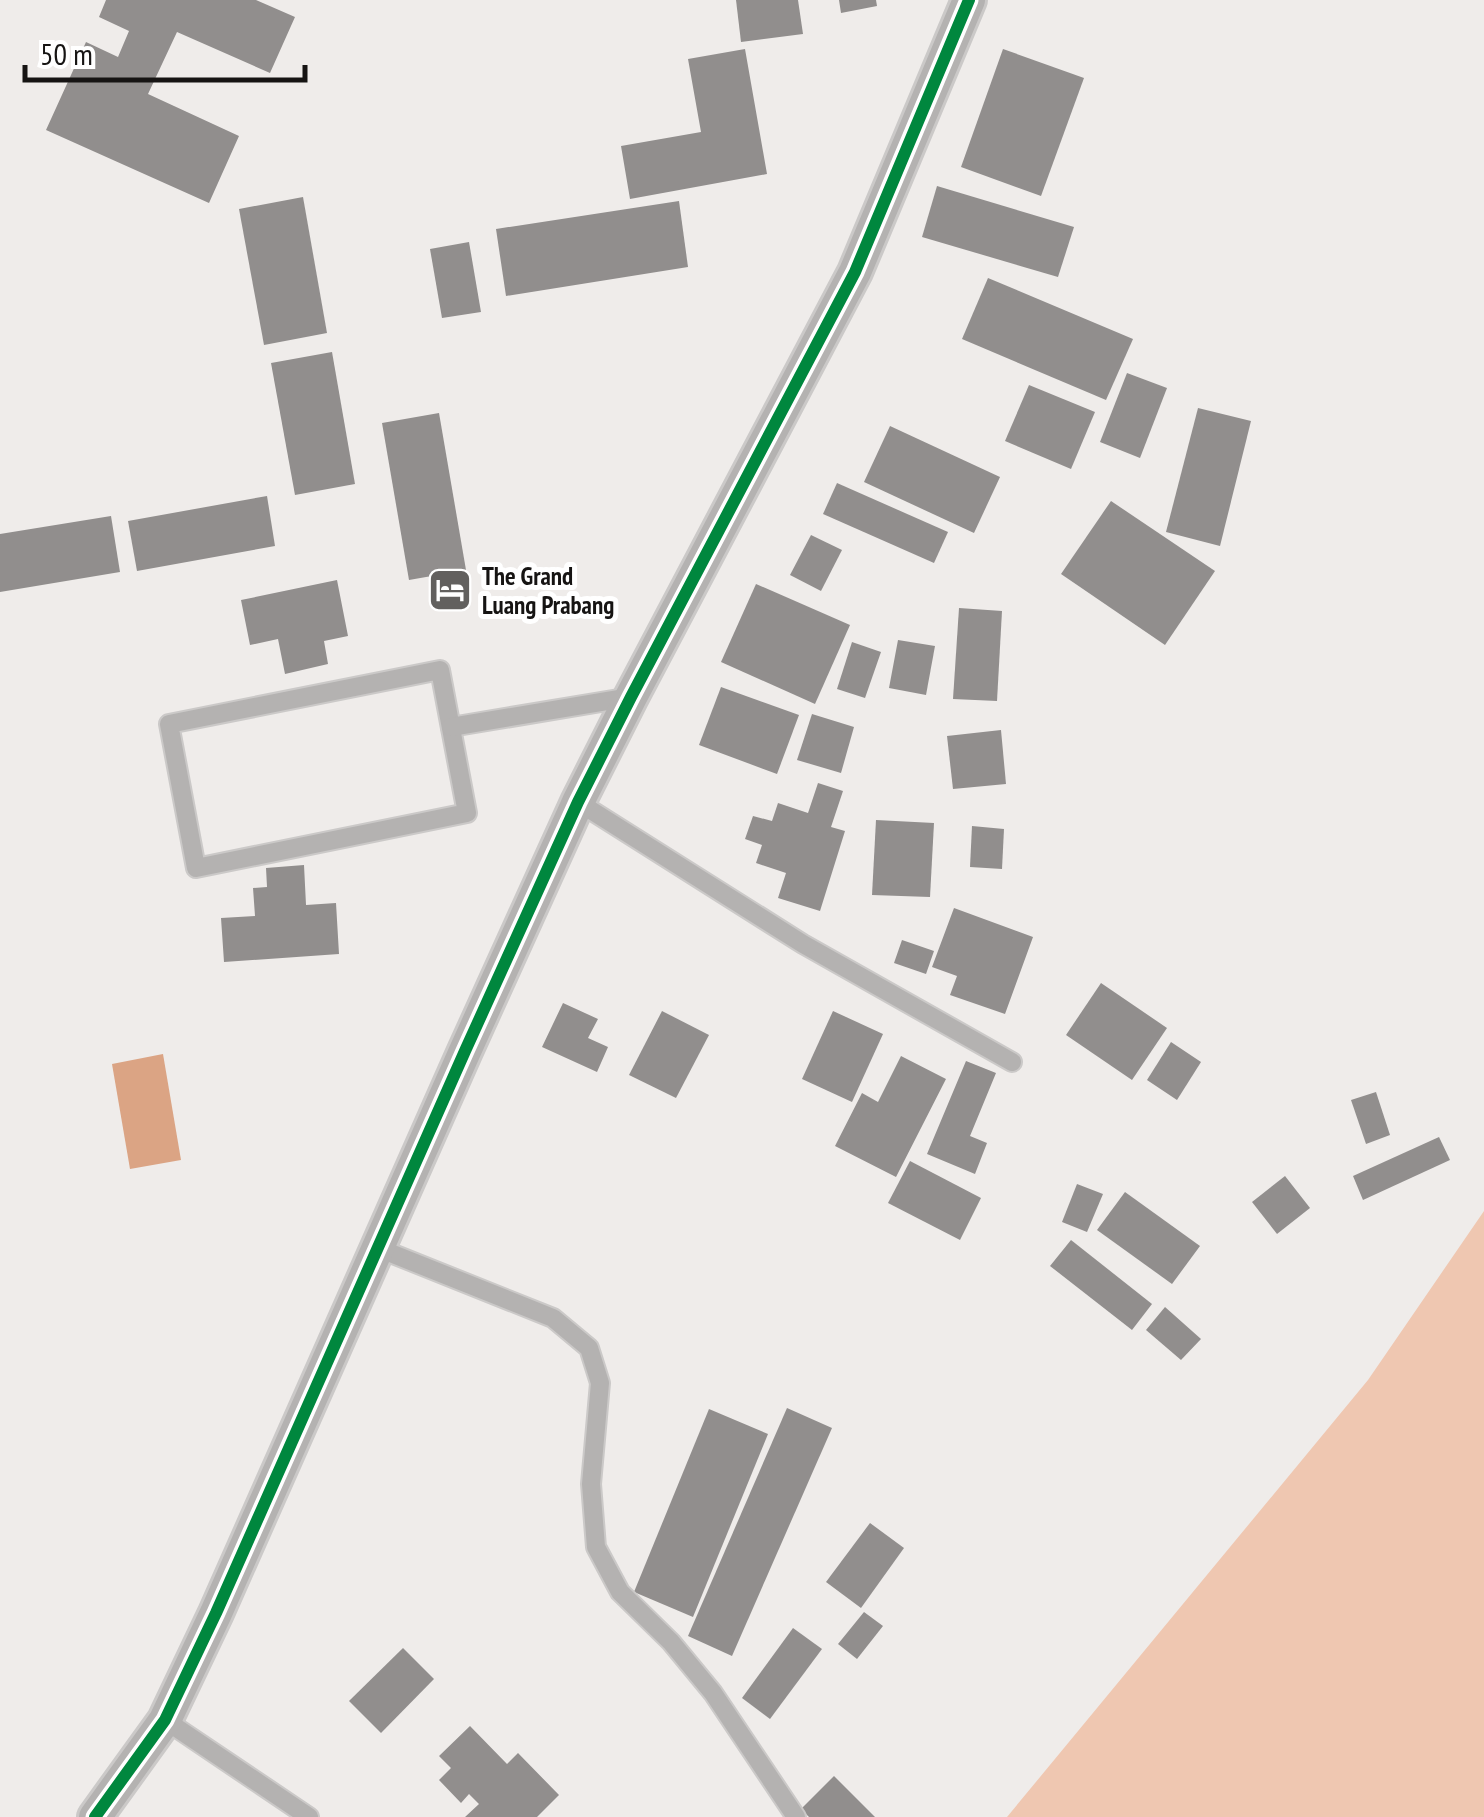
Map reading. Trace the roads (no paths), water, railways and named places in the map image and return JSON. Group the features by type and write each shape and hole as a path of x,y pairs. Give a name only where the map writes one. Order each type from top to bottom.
{"street":[{"path":"96,1817 165,1720 578,802 854,272 969,0"}],"lane":[{"path":"440,670 450,727 467,813 196,868 169,724 440,670"},
{"path":"450,727 630,698"},
{"path":"578,802 803,944 1012,1062"},
{"path":"378,1248 552,1318 589,1348 600,1383 591,1484 596,1547 620,1592 671,1642 713,1693 796,1817"},
{"path":"165,1720 309,1817"}],"place":[{"name":"The Grand Luang Prabang","path":"450,590"}]}
